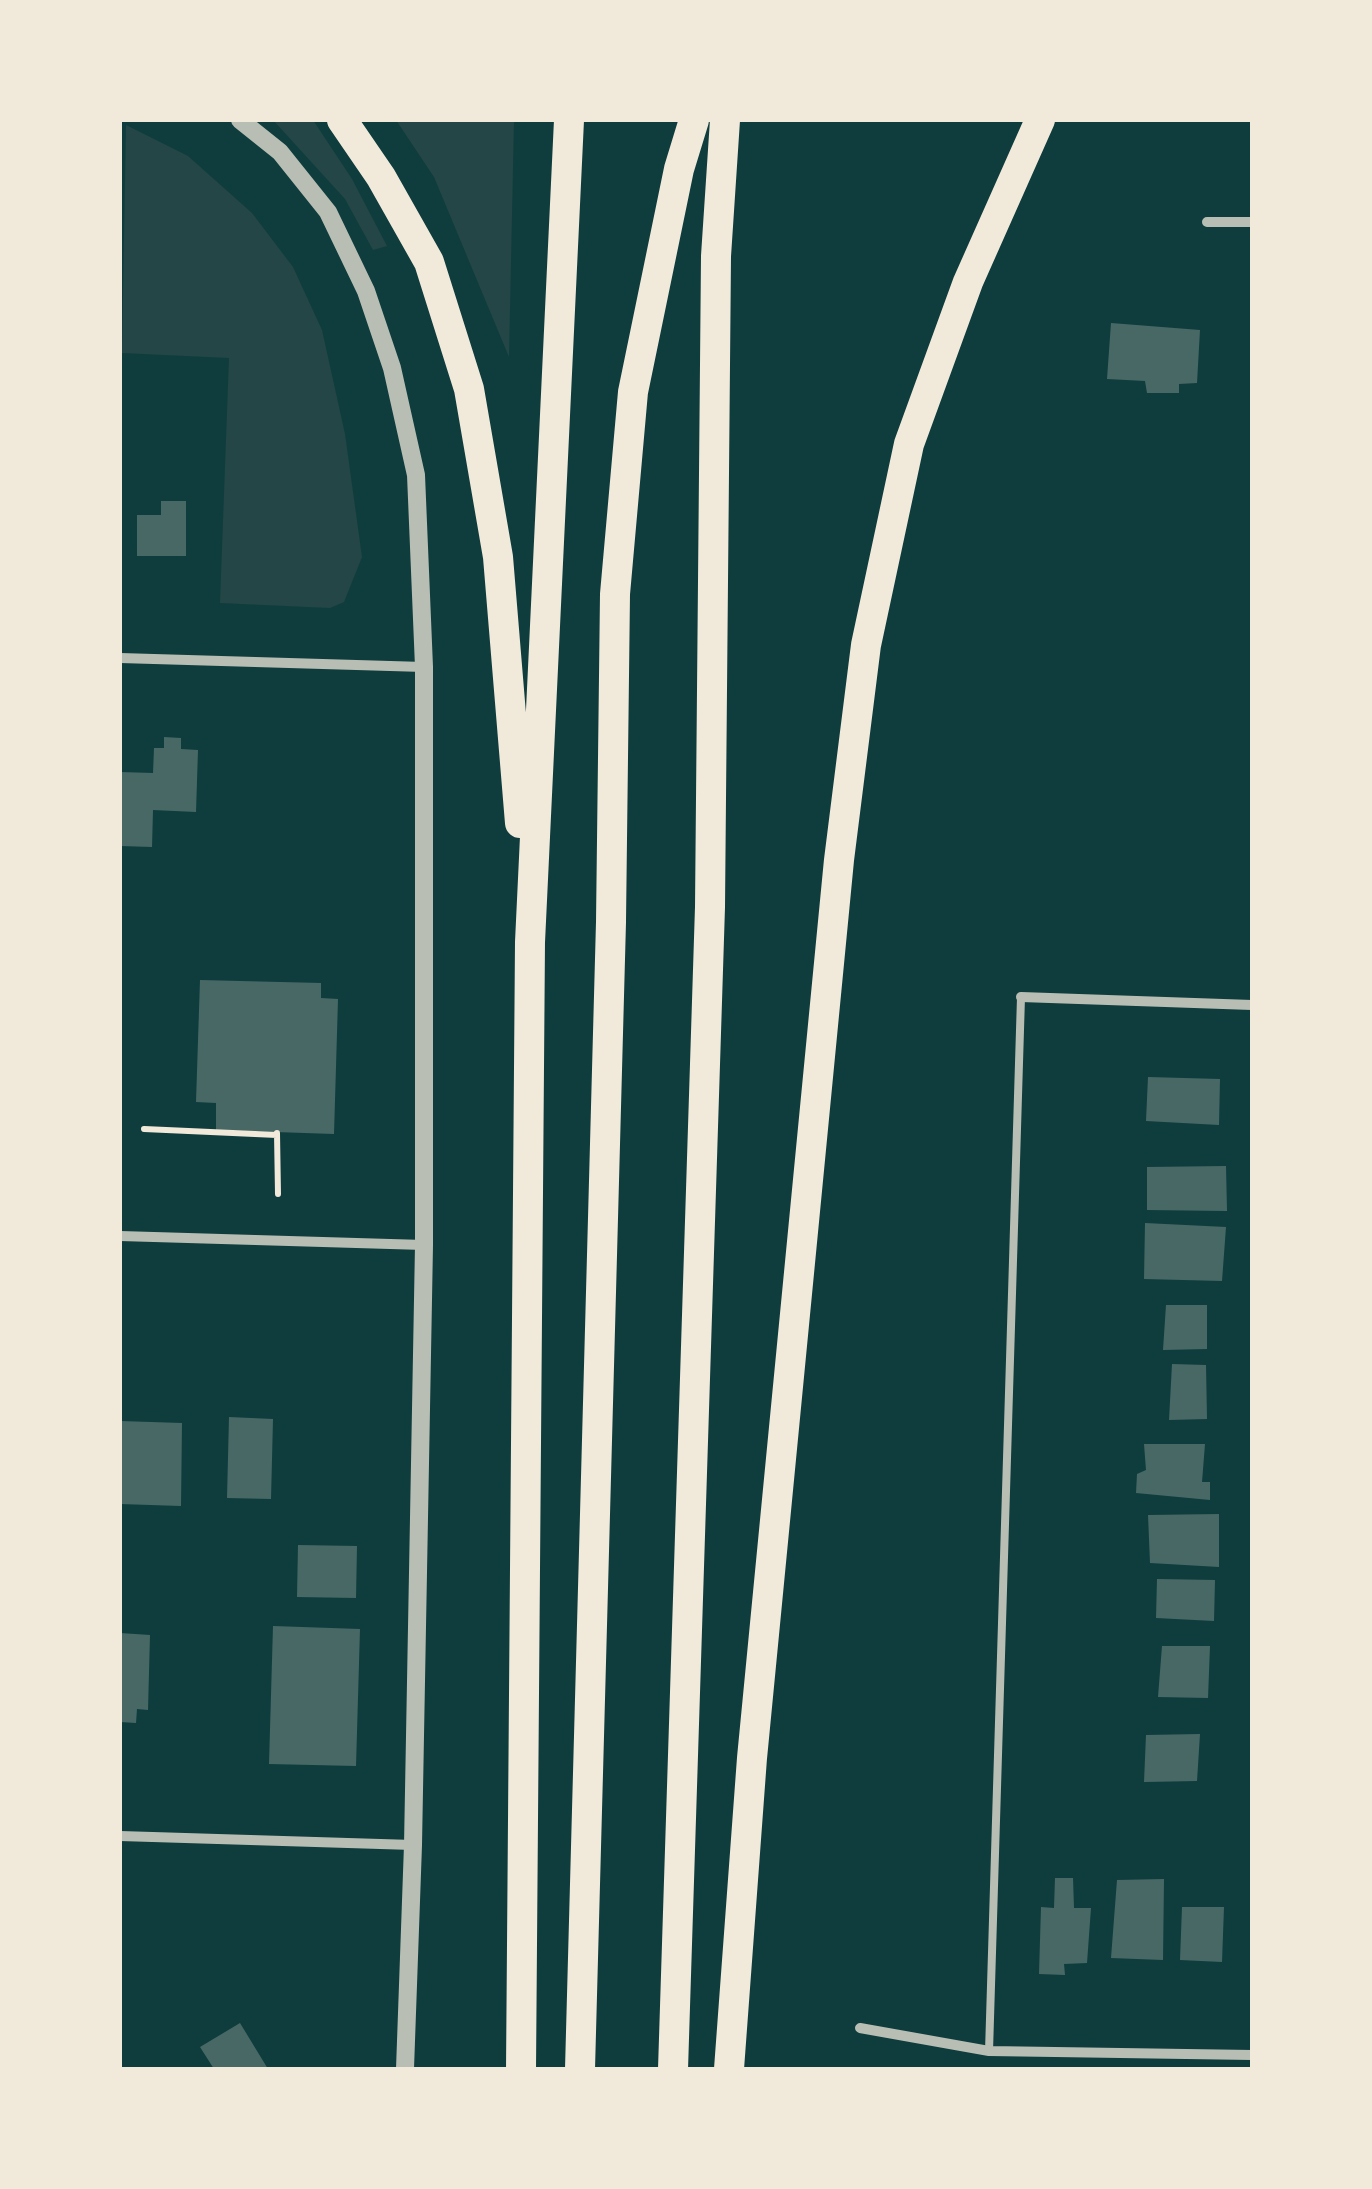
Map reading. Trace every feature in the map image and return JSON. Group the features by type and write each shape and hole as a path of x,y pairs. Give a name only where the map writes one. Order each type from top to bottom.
{"highway":[{"path":"342,120 429,262 469,389 498,557 530,942"},
{"path":"521,2069 530,942 569,120"},
{"path":"580,2069 611,922 615,594 633,392 679,170 694,120"},
{"path":"709,120 716,256"},
{"path":"672,2069 710,906 716,256 725,120"},
{"path":"730,2069 752,1758 835,899 866,644 909,444 968,282 1040,120"}],"street":[{"path":"240,120 280,152 328,212 366,291 392,368 416,475 424,667 424,1245 405,2069"},
{"path":"1206,222 1252,222"},
{"path":"120,658 424,667"},
{"path":"1021,997 1252,1005"},
{"path":"120,1236 424,1245"},
{"path":"120,1836 413,1846"},
{"path":"860,2028 989,2051 1252,2055"}],"lane":[{"path":"989,2051 1021,997"}],"path":[{"path":"144,1129 277,1133 278,1194"}],"shaded area":[{"path":"273,120 313,120 352,179 387,246 373,250 345,199"},
{"path":"396,120 514,120 509,357 434,177"},
{"path":"126,125 188,156 252,213 293,267 322,330 345,434 362,557 344,602 330,608 220,603 229,358 122,353"}],"building":[{"path":"1111,323 1200,330 1197,383 1179,384 1179,393 1147,393 1145,381 1107,379"},
{"path":"161,501 186,501 186,556 137,556 137,515 161,515"},
{"path":"164,737 181,738 181,749 198,750 196,812 153,810 152,847 120,846 120,772 153,773 154,748 164,748"},
{"path":"200,980 321,983 321,998 338,999 334,1134 216,1130 216,1103 196,1102"},
{"path":"1148,1077 1220,1079 1219,1125 1146,1121"},
{"path":"1226,1166 1227,1211 1147,1210 1147,1167"},
{"path":"1145,1223 1226,1227 1222,1281 1144,1279"},
{"path":"1166,1305 1207,1305 1207,1349 1163,1350"},
{"path":"1172,1364 1206,1365 1207,1419 1169,1420"},
{"path":"229,1417 273,1419 271,1499 227,1498"},
{"path":"120,1421 182,1423 181,1506 120,1504"},
{"path":"1144,1444 1205,1444 1202,1482 1210,1482 1210,1500 1136,1493 1137,1474 1146,1470"},
{"path":"1219,1514 1219,1567 1150,1563 1148,1515"},
{"path":"298,1545 357,1546 356,1598 297,1597"},
{"path":"1157,1579 1215,1580 1214,1621 1156,1618"},
{"path":"273,1626 360,1629 356,1766 269,1764"},
{"path":"120,1633 150,1635 148,1710 137,1709 136,1723 120,1722"},
{"path":"1162,1646 1210,1646 1208,1698 1158,1697"},
{"path":"1200,1734 1197,1781 1144,1782 1146,1735"},
{"path":"1055,1878 1073,1878 1074,1908 1091,1908 1087,1963 1064,1964 1065,1975 1039,1974 1041,1907 1054,1908"},
{"path":"1164,1879 1163,1960 1111,1958 1117,1880"},
{"path":"1182,1907 1224,1907 1222,1962 1180,1960"},
{"path":"240,2023 268,2069 214,2069 200,2047"}]}
